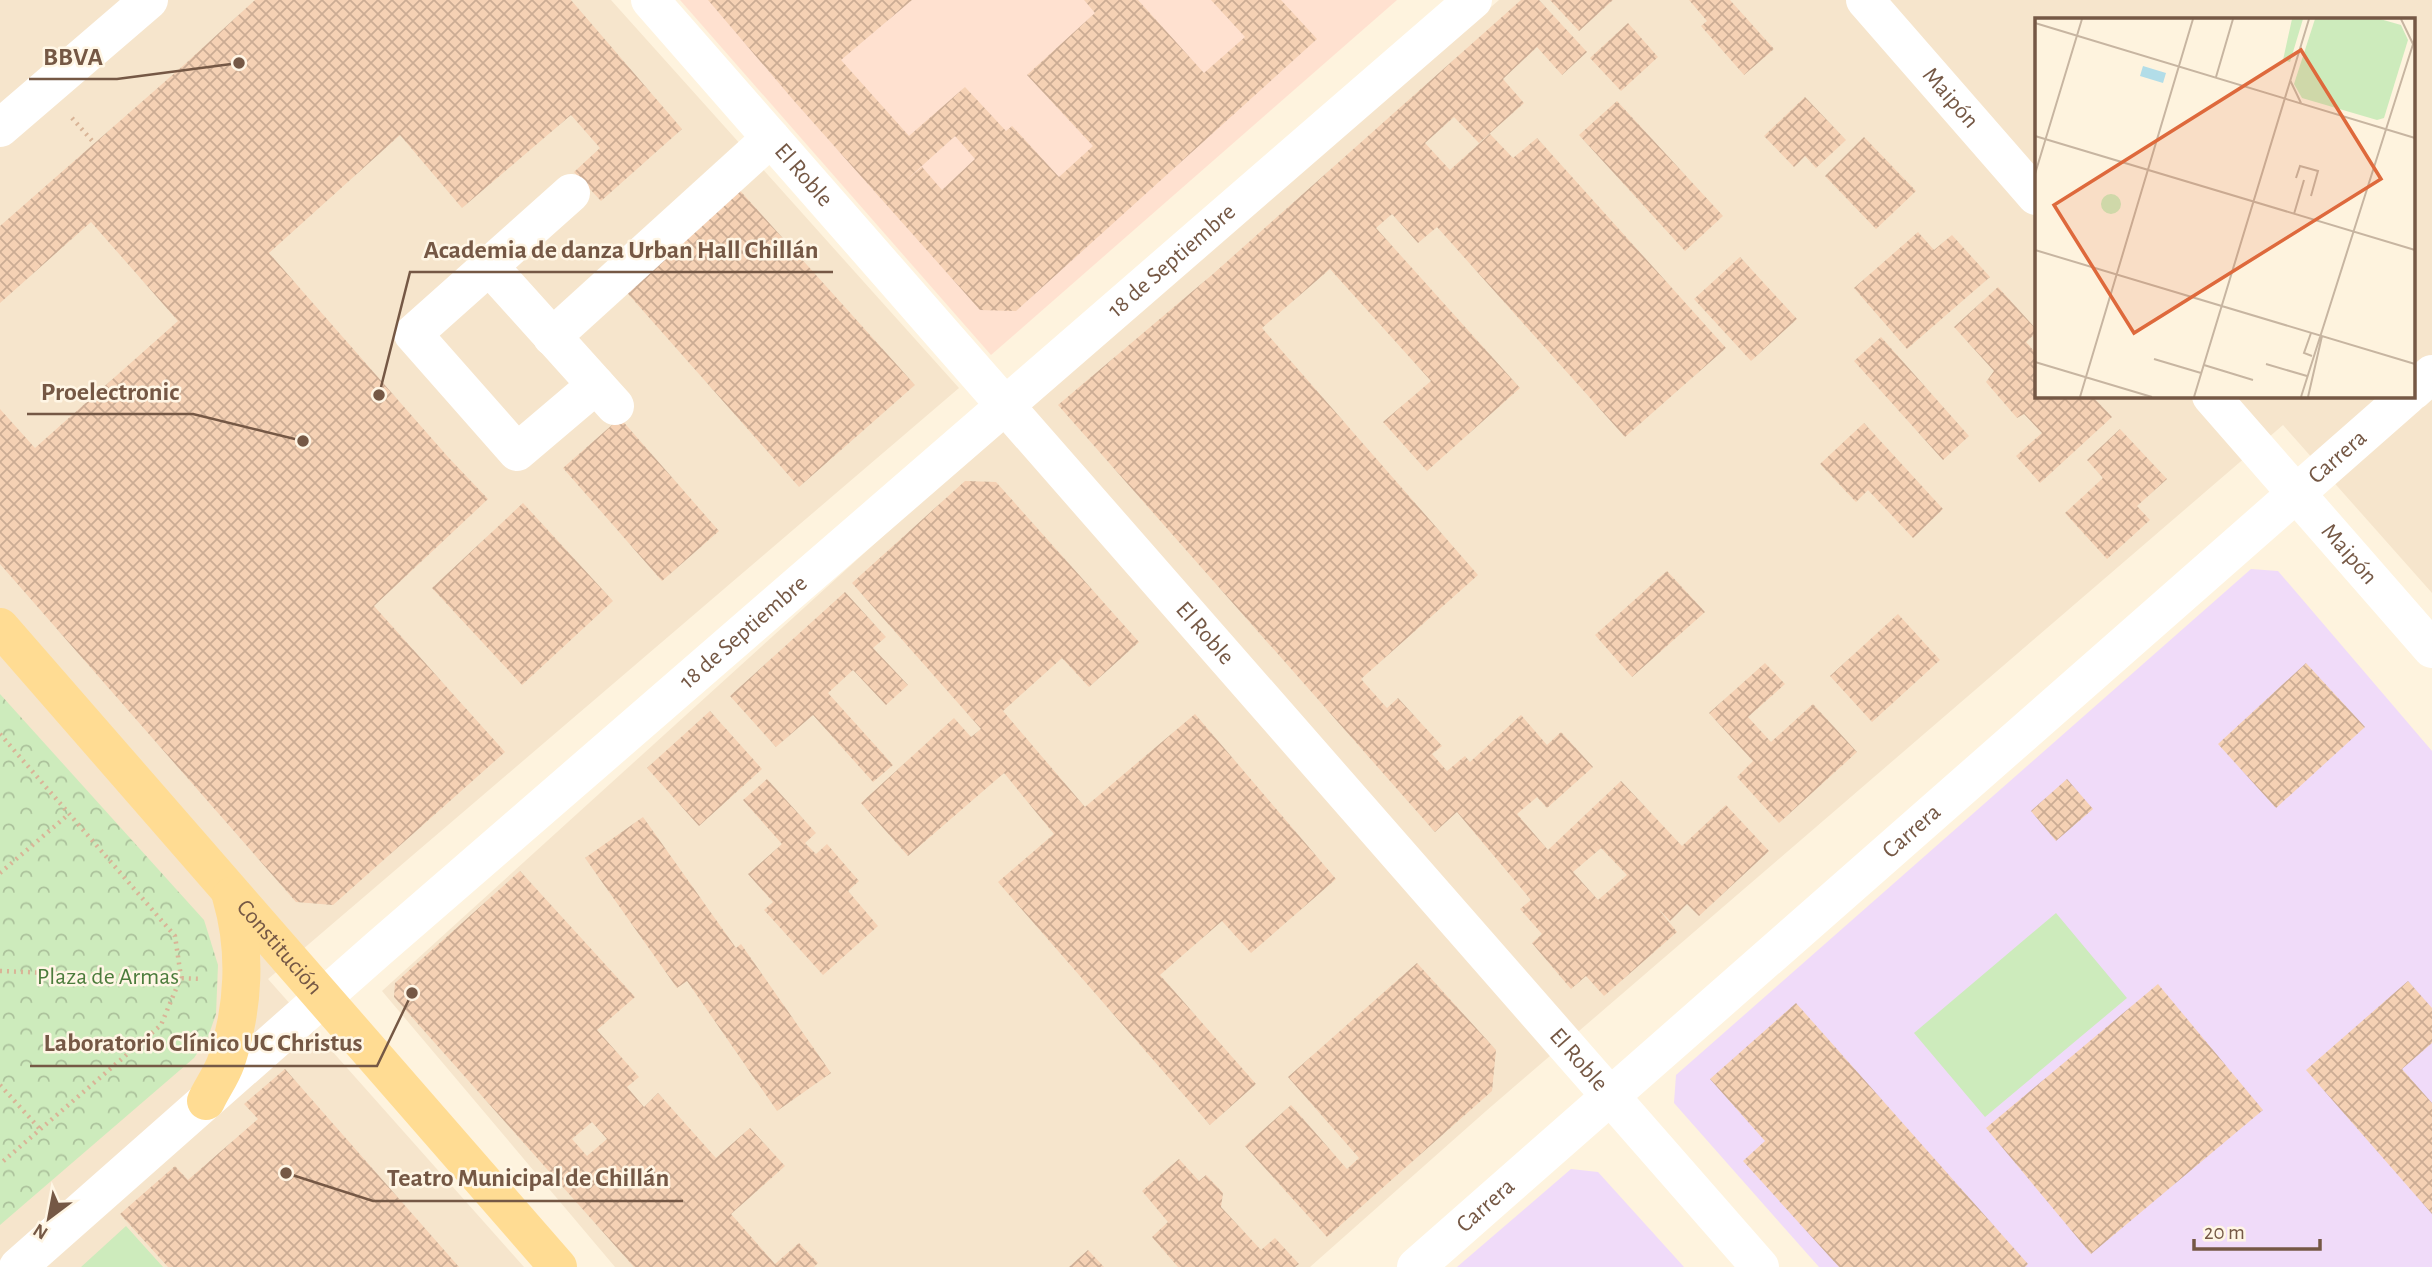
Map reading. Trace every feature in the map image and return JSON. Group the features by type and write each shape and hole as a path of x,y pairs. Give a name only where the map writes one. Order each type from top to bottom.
{"main road":[{"name":"Constitución","path":"0,627 558,1267"},
{"path":"206,1101 225,1065 236,1024 241,983 240,925 229,891"}],"street":[{"path":"0,128 149,0"},
{"name":"18 de Septiembre","path":"18,1267 322,998 1473,0"},
{"name":"Maipón","path":"1865,0 2035,196"},
{"name":"El Roble","path":"654,3 1760,1267"},
{"path":"552,337 771,138"},
{"path":"488,265 605,395 517,452 413,334 488,265 571,193"},
{"path":"2414,390 2432,374"},
{"name":"Maipón","path":"2212,397 2432,649"},
{"name":"Carrera","path":"1416,1267 2406,397"}],"path":[{"path":"0,734 175,936 181,977 162,1025 0,1164"},
{"path":"0,873 69,814"},
{"path":"0,971 181,977 241,983"},
{"path":"0,1084 40,1128"}],"shaded area":[{"path":"0,0 611,0 959,388 268,979 524,1267 0,1267"},
{"path":"680,0 1397,0 991,355"},
{"path":"1499,0 2432,0 2432,593 2283,425 1486,1111 1310,1267 615,1267 382,991 893,527"},
{"path":"2251,569 2278,571 2432,751 2432,1267 1819,1267 1674,1103 1676,1075"},
{"path":"1571,1169 1598,1172 1684,1267 1457,1267"}],"green space":[{"name":"Plaza de Armas","path":"0,694 204,920 218,965 216,1014 208,1037 194,1058 0,1225"},
{"path":"2056,913 2127,998 1985,1117 1914,1033"},
{"path":"126,1226 163,1267 81,1267"}],"building":[{"path":"255,0 571,0 682,129 601,201 574,172 600,148 571,115 462,208 400,135 269,253 488,499 374,606 505,752 333,905 296,902 0,564 0,409 35,448 178,321 91,222 0,303 0,226"},
{"path":"708,0 912,0 841,60 909,136 965,87 1006,131 1012,126 1059,177 1093,146 1027,75 1095,13 1084,0 1138,0 1204,73 1245,37 1211,0 1281,0 1317,39 1016,311 980,310","holes":["955,136 975,159 942,190 922,167 903,183"]},
{"path":"1521,0 1539,0 1587,52 1562,75 1537,47 1503,79 1524,103 1479,143 1454,117 1425,143 1450,170 1490,134 1513,158 1537,138 1726,348 1625,437 1437,227 1418,243 1392,214 1376,228 1520,388 1427,471 1383,422 1431,381 1330,269 1262,328 1478,575 1361,679 1387,708 1398,698 1442,746 1432,754 1447,771 1465,756 1470,762 1521,715 1547,745 1561,732 1593,767 1547,808 1537,797 1517,814 1548,850 1621,781 1682,846 1726,805 1769,851 1699,916 1687,904 1670,921 1656,906 1677,932 1604,996 1586,976 1571,989 1532,943 1542,934 1520,909 1531,900 1457,812 1435,832 1058,405 1213,274","holes":["1601,848 1627,875 1598,900 1573,872"]},
{"path":"1550,0 1613,0 1579,31"},
{"path":"1689,0 1730,0 1774,49 1744,75 1701,26 1707,21"},
{"path":"1628,23 1658,57 1621,91 1590,58"},
{"path":"1805,97 1846,140 1816,168 1805,156 1794,167 1764,136"},
{"path":"1617,101 1723,216 1685,251 1579,135"},
{"path":"1864,137 1916,191 1876,229 1825,176"},
{"path":"735,185 915,385 799,487 622,287"},
{"path":"1918,232 1934,250 1952,235 1990,277 1907,349 1854,288"},
{"path":"1740,257 1797,319 1751,361 1694,299"},
{"path":"1998,287 2035,328 2035,334 2026,342 2035,352 2035,397 2093,397 2112,417 2040,483 2016,456 2042,433 2024,414 2017,418 1986,382 1994,371 1954,327"},
{"path":"1881,337 1969,436 1943,460 1854,361"},
{"path":"620,418 719,531 662,581 563,468"},
{"path":"1864,423 1943,509 1913,538 1868,490 1856,502 1820,464"},
{"path":"2120,429 2167,479 2137,506 2150,520 2107,559 2065,513 2103,478 2087,460"},
{"path":"965,481 996,482 1139,642 1089,687 1062,658 1003,711 1085,807 1195,714 1336,879 1251,953 1222,921 1160,975 1256,1084 1210,1125 998,882 1054,834 1004,773 908,856 861,803 954,718 971,737 981,729 852,583"},
{"path":"523,503 613,601 522,685 432,588"},
{"path":"1667,571 1705,612 1632,677 1595,635"},
{"path":"845,592 886,637 873,648 908,685 886,705 853,670 828,693 893,765 873,782 813,715 776,747 730,696"},
{"path":"1898,614 1940,660 1872,722 1830,676"},
{"path":"1765,663 1785,684 1748,717 1771,742 1813,704 1857,752 1779,823 1737,777 1753,761 1709,713"},
{"path":"2306,663 2365,727 2276,808 2218,744"},
{"path":"710,711 762,769 699,826 647,768"},
{"path":"767,779 816,833 805,843 816,854 827,844 859,881 848,891 878,926 823,975 764,910 773,902 748,874 782,844 743,800"},
{"path":"2067,779 2093,809 2056,841 2031,811"},
{"path":"643,817 736,948 741,944 831,1073 777,1111 687,981 677,988 585,858"},
{"path":"520,871 635,997 597,1030 639,1077 627,1087 644,1107 658,1093 716,1158 750,1128 785,1166 731,1214 775,1264 799,1243 818,1263 814,1267 634,1267 394,997 395,983","holes":["592,1122 607,1139 587,1156 572,1139"]},
{"path":"1417,963 1496,1050 1492,1091 1327,1237 1245,1146 1291,1105 1347,1169 1359,1158 1288,1077"},
{"path":"2408,981 2432,1008 2432,1043 2402,1069 2432,1103 2432,1214 2306,1070"},
{"path":"2158,984 2263,1110 2091,1254 1986,1128"},
{"path":"1796,1003 2028,1264 2025,1267 1839,1267 1743,1161 1765,1141 1710,1079"},
{"path":"285,1069 459,1267 168,1267 120,1214 175,1166 188,1180 258,1119 244,1104"},
{"path":"1179,1159 1199,1181 1206,1175 1223,1193 1221,1207 1261,1250 1275,1238 1299,1264 1295,1267 1178,1267 1152,1237 1168,1222 1142,1191"},
{"path":"1088,1250 1104,1267 1069,1267"}],"place":[{"name":"BBVA","path":"239,63"},
{"name":"Academia de danza Urban Hall Chillán","path":"379,395"},
{"name":"Proelectronic","path":"303,441"},
{"name":"Laboratorio Clínico UC Christus","path":"412,993"},
{"name":"Teatro Municipal de Chillán","path":"286,1173"}]}
